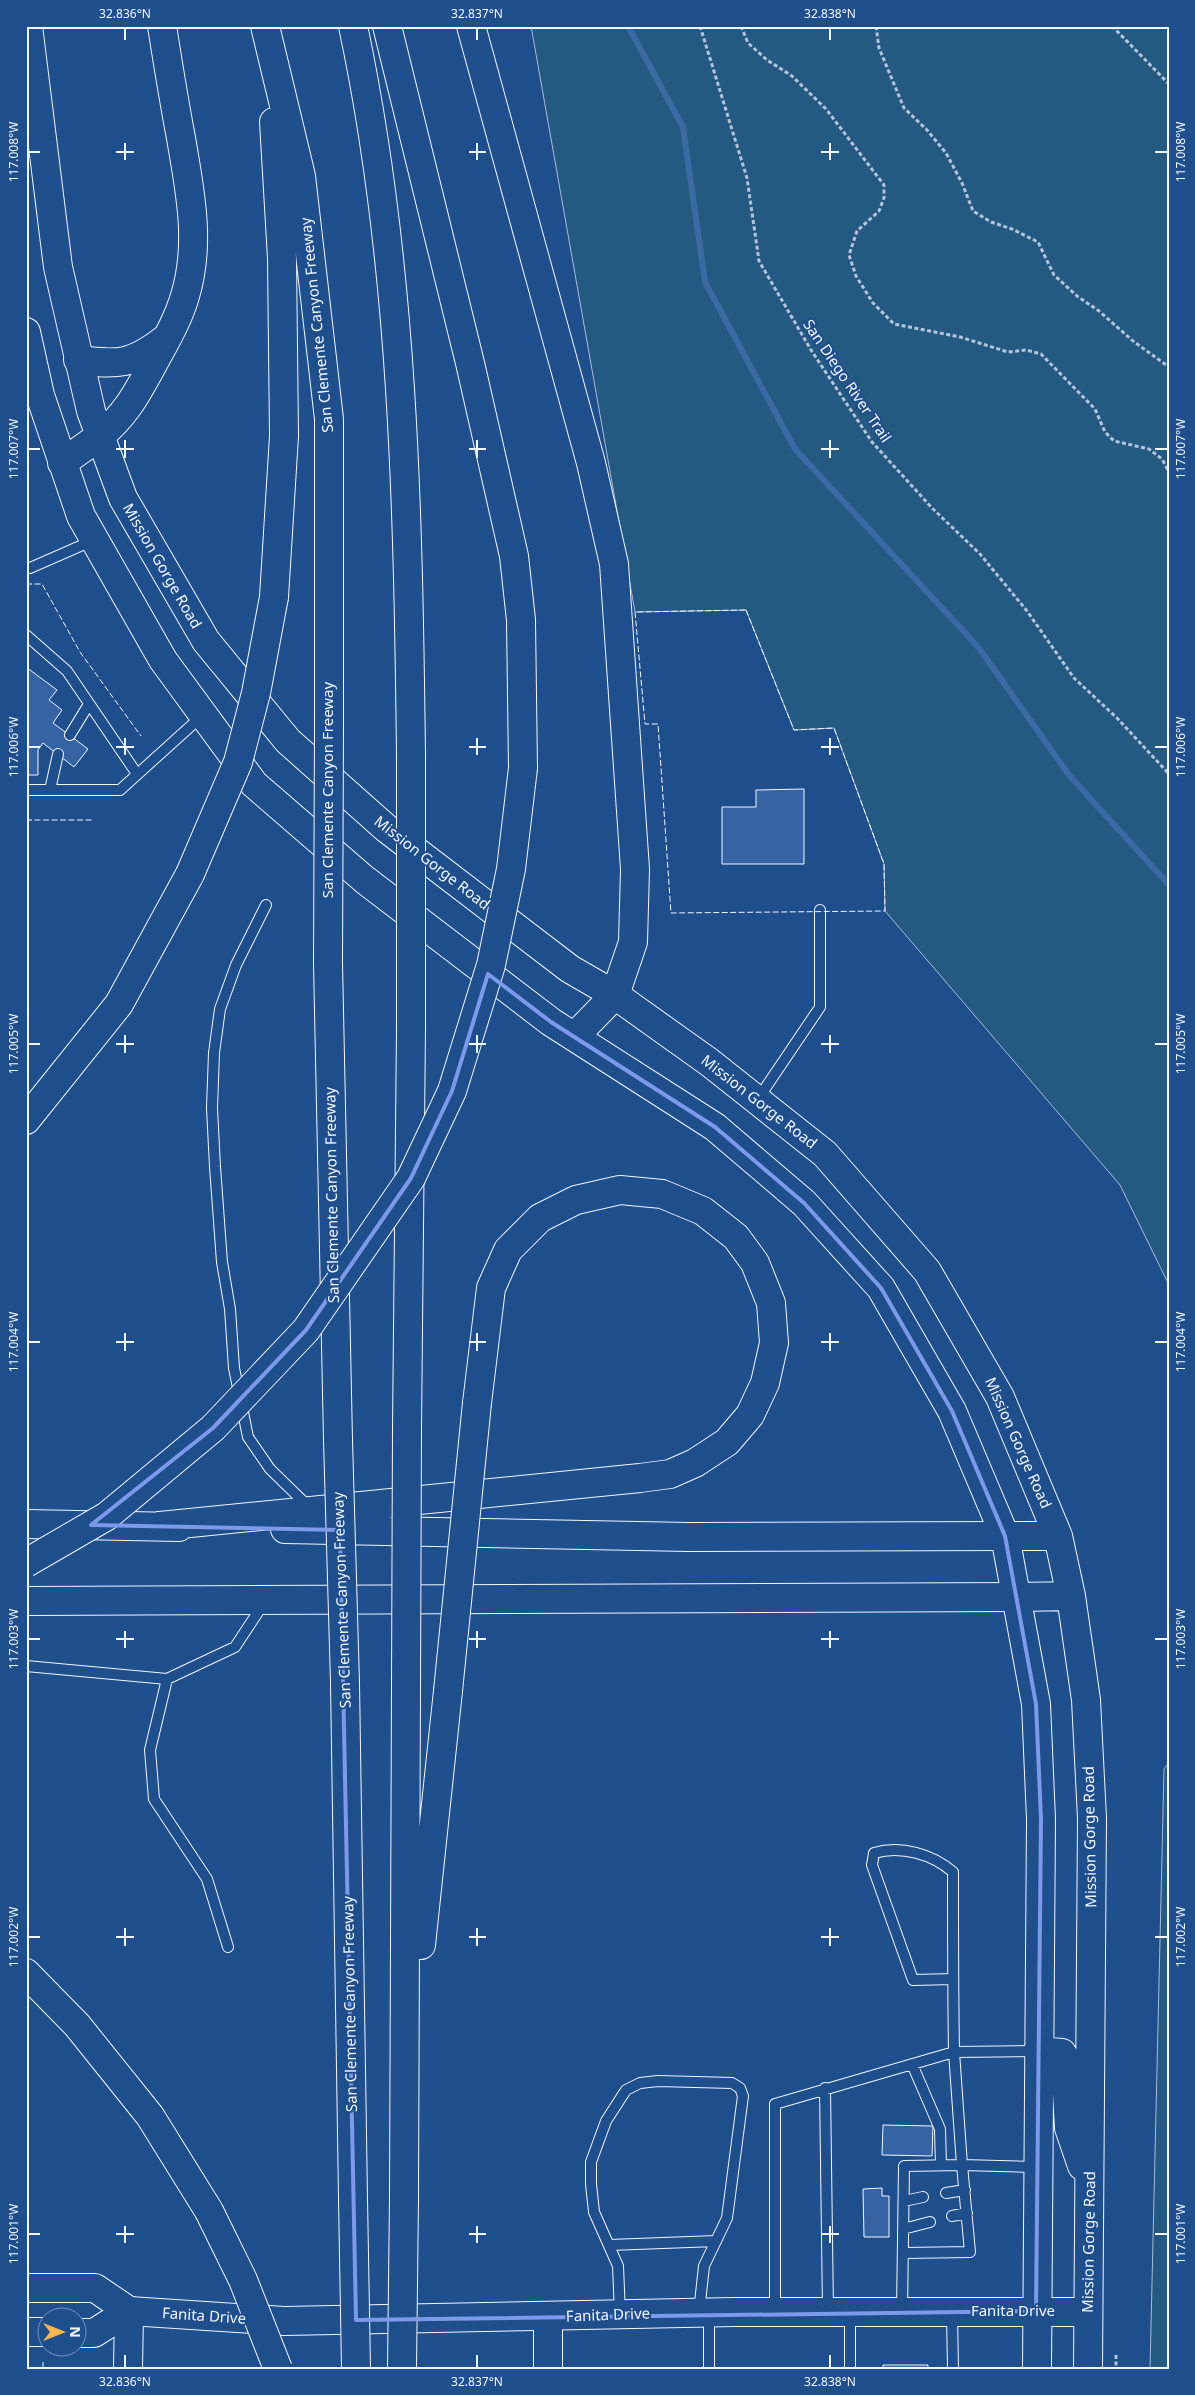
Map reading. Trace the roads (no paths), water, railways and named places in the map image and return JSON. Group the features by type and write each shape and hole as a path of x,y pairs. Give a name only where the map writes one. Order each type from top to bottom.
{"main road":[{"name":"Mission Gorge Road","path":"28,26 58,266 86,396 123,498 206,641 288,741 386,828 570,969 615,996 709,1062 825,1154 927,1271 1000,1397 1058,1536 1071,1596 1086,1700 1092,1818 1088,2369"},
{"path":"62,463 118,422 129,408 168,337 186,294 194,230 191,199 162,26"},
{"path":"353,26 375,149 390,259 399,364 408,549 411,755 411,1028 402,2369"},
{"path":"26,1563 107,1516 213,1428 306,1330 410,1178 452,1091 491,964 511,869 523,768 521,620 514,556 470,363 388,26"},
{"path":"471,26 591,463 614,564 635,869 632,942 615,996 575,1036"},
{"path":"26,1120 119,1004 190,874 238,762 256,693 274,597 284,436 282,268 267,35"},
{"name":"San Clemente Canyon Freeway","path":"267,35 301,176 329,419 328,963 345,1683 356,2369"},
{"path":"26,332 40,395 81,516 163,660 254,784 352,870 552,1022 715,1127 804,1203 881,1288 952,1411 1005,1536 1018,1597 1036,1704 1041,1819 1036,2369"},
{"path":"78,360 125,363 141,356 168,337"},
{"path":"160,1526 313,1511 640,1478 670,1474 695,1463 727,1442 750,1415 765,1383 774,1343 771,1303 755,1263 736,1237 703,1211 662,1194 620,1190 576,1200 540,1218 508,1250 490,1288 477,1403 448,1691 404,2096"},
{"path":"26,1524 689,1537 1058,1536"},
{"path":"26,1601 1071,1596"},
{"path":"26,1973 78,2025 150,2116 209,2211 243,2280 278,2369"},
{"path":"1038,2051 1062,2053 1065,2058 1069,2128 1089,2189"},
{"path":"26,2288 95,2288 129,2311"},
{"name":"Fanita Drive","path":"129,2311 284,2321 775,2311 952,2310 1088,2312"},
{"path":"88,2333 94,2333 129,2311"},
{"path":"128,2369 129,2311"},
{"path":"548,2317 548,2369"}],"lane":[{"path":"26,568 70,552 94,539"},
{"path":"26,635 66,670 137,774"},
{"path":"70,735 90,704"},
{"path":"26,790 120,790 203,715"},
{"path":"50,790 58,754"},
{"path":"266,905 236,964 220,1010 214,1054 212,1108 222,1262 230,1309 234,1368 248,1437 270,1469 313,1511"},
{"path":"757,1100 820,1007 820,910"},
{"path":"26,1666 167,1679 235,1647 266,1600"},
{"path":"167,1679 150,1750 154,1799 207,1878 228,1947"},
{"path":"903,2253 970,2252 954,2052 952,1872 943,1864 917,1853 893,1850 874,1853 872,1865 913,1980 953,1979"},
{"path":"775,2311 775,2104 954,2052 1038,2051"},
{"path":"912,2064 940,2129 941,2165"},
{"path":"620,2315 618,2266 594,2212 591,2162 606,2121 626,2090 640,2084 658,2080 732,2083 740,2088 742,2096 727,2218 704,2266 704,2312 709,2369"},
{"path":"825,2088 839,2311 850,2369"},
{"path":"902,2310 904,2166 1037,2167"},
{"path":"946,2193 964,2190"},
{"path":"904,2201 923,2197"},
{"path":"952,2216 967,2213"},
{"path":"903,2229 930,2222"},
{"path":"609,2245 716,2241"},
{"path":"952,2310 953,2369"}],"waterway":[{"path":"628,26 683,127 705,282 795,449 979,648 1069,775 1169,885"}]}
